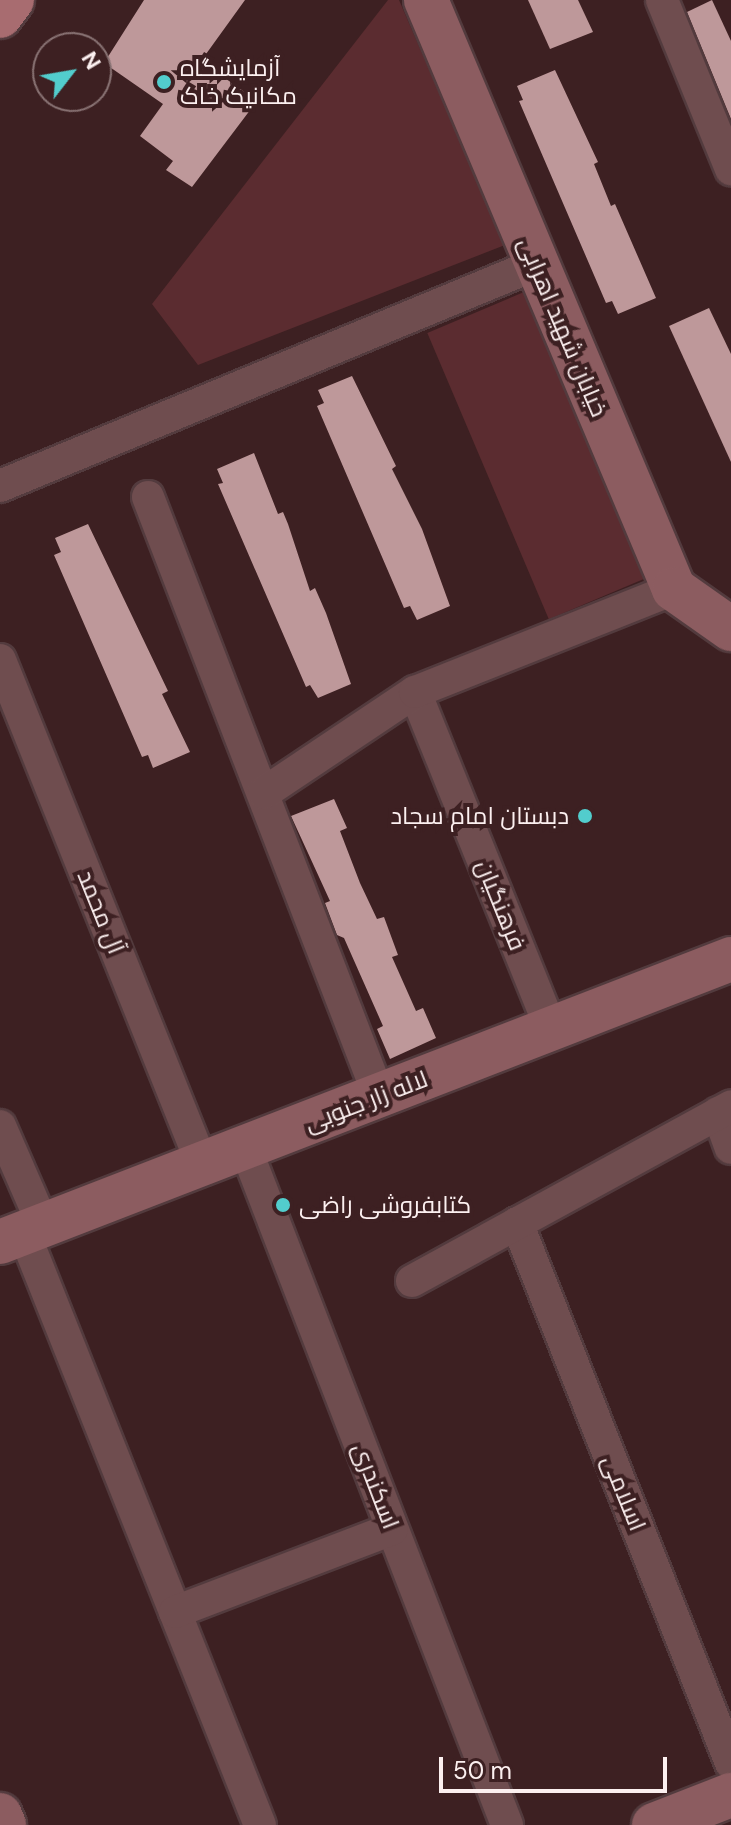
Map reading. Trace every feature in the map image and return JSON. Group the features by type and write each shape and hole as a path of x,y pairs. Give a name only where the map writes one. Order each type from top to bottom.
{"main road":[{"path":"0,16 12,0"}],"street":[{"name":"خیابان شهید اهرابی","path":"426,0 674,589"},
{"path":"662,0 731,169"},
{"path":"0,486 537,264"},
{"path":"148,497 379,1096"},
{"path":"264,793 415,692 674,589 731,629"},
{"name":"آل محمد","path":"0,660 202,1164"},
{"name":"فرهنگیان","path":"415,692 551,1029"},
{"name":"لاله زار جنوبی","path":"22,1234 731,959"},
{"path":"412,1281 724,1110 731,1148"},
{"path":"0,1126 22,1234 260,1825"},
{"name":"اسکندری","path":"245,1147 507,1825"},
{"name":"اسلامی","path":"517,1223 731,1763"},
{"path":"175,1612 392,1529"},
{"path":"654,1825 731,1795"},
{"path":"0,1815 4,1825"}],"shaded area":[{"path":"388,0 399,0 505,245 198,365 152,304"},
{"path":"524,292 646,578 549,619 427,333"}],"building":[{"path":"144,0 245,0 201,61 257,101 192,187 166,170 173,161 140,136 163,104 112,69 112,50"},
{"path":"528,0 578,0 593,32 550,49"},
{"path":"712,0 731,41 731,119 687,12"},
{"path":"555,70 598,162 594,164 611,206 615,204 656,298 618,314 612,301 606,303 519,101 523,100 517,86"},
{"path":"709,308 731,354 731,462 669,326"},
{"path":"352,376 396,466 392,469 422,529 450,606 417,620 410,606 404,608 317,406 324,403 318,390"},
{"path":"254,453 278,514 283,512 288,524 310,591 315,588 326,613 351,684 318,698 310,685 306,687 218,484 223,483 217,469"},
{"path":"88,524 168,691 162,694 190,752 153,768 148,755 142,757 54,555 61,552 55,538"},
{"path":"334,799 347,828 340,831 360,883 377,919 384,917 398,955 392,957 416,1011 423,1008 436,1038 390,1059 377,1029 383,1026 344,938 337,935 325,903 330,901 291,816"}],"place":[{"name":"آزمایشگاه مکانیک خاک","path":"164,82"},
{"name":"دبستان امام سجاد","path":"585,816"},
{"name":"کتابفروشی راضی","path":"283,1205"}]}
